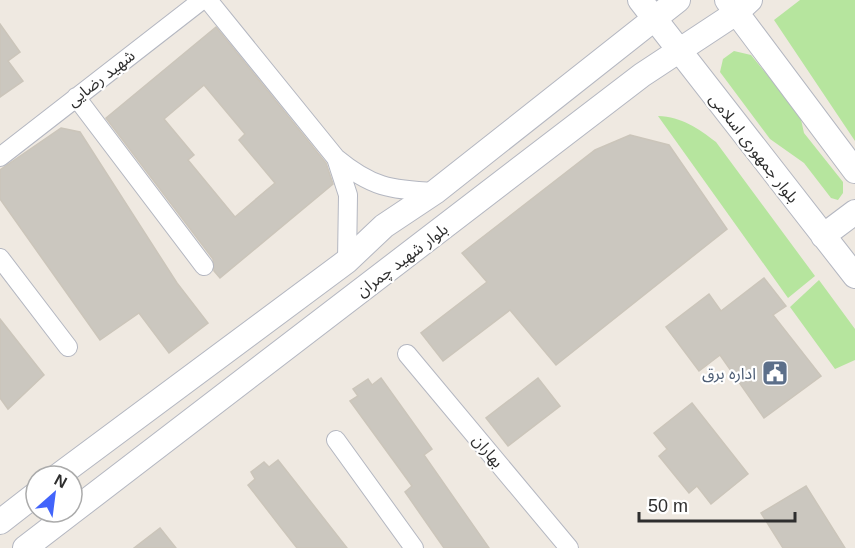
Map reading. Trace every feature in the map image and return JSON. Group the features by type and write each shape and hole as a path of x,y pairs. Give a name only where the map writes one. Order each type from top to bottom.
{"main road":[{"name":"بلوار شهید چمران","path":"74,464 347,261 384,226 435,192 647,9 678,0"},
{"name":"بلوار شهید چمران","path":"84,503 642,75 680,51 738,4"},
{"path":"738,4 855,171"},
{"name":"بلوار جمهوری اسلامی","path":"647,9 855,276"},
{"path":"823,236 855,212"},
{"path":"0,522 24,503"},
{"name":"بلوار شهید چمران","path":"25,548 56,524"}],"street":[{"name":"شهید رضایی","path":"0,157 202,0"},
{"path":"208,0 336,158 359,177 396,190 435,192"},
{"path":"76,97 204,266"},
{"path":"336,158 348,195 347,261"},
{"path":"0,258 68,347"},
{"name":"بهاران","path":"407,354 569,548"},
{"path":"336,440 414,548"}],"green space":[{"path":"800,0 855,0 855,141 774,20"},
{"path":"734,51 751,55 800,115 804,133 843,182 843,193 838,200 831,198 804,163 770,139 720,72 723,59"},
{"path":"658,116 689,124 716,142 815,276 788,298"},
{"path":"819,280 855,329 855,360 835,369 790,307"}],"building":[{"path":"0,24 20,52 8,61 23,81 0,97"},
{"path":"216,27 326,163 333,184 220,278 214,271 213,259 106,118","holes":["204,85 245,134 239,140 275,183 235,217 188,160 194,155 164,119"]},
{"path":"61,128 80,132 177,283 208,323 169,353 139,313 100,340 0,199 0,170"},
{"path":"630,135 669,145 727,229 556,365 510,310 443,361 421,333 487,282 462,253 595,150"},
{"path":"764,278 786,306 773,315 821,376 764,418 720,355 699,371 666,327 709,294 721,311"},
{"path":"0,319 44,375 8,409 0,398"},
{"path":"381,378 432,449 424,455 489,548 444,548 405,492 412,486 350,401 358,396 353,389 368,379 372,385"},
{"path":"538,378 560,406 508,446 486,418"},
{"path":"692,403 748,474 711,504 697,486 689,493 659,456 667,449 654,433"},
{"path":"278,460 347,548 297,548 248,485 255,479 251,472 264,462 269,467"},
{"path":"806,486 845,548 783,548 761,513"},
{"path":"160,528 176,548 134,548"}],"place":[{"name":"اداره برق","path":"775,373"}]}
